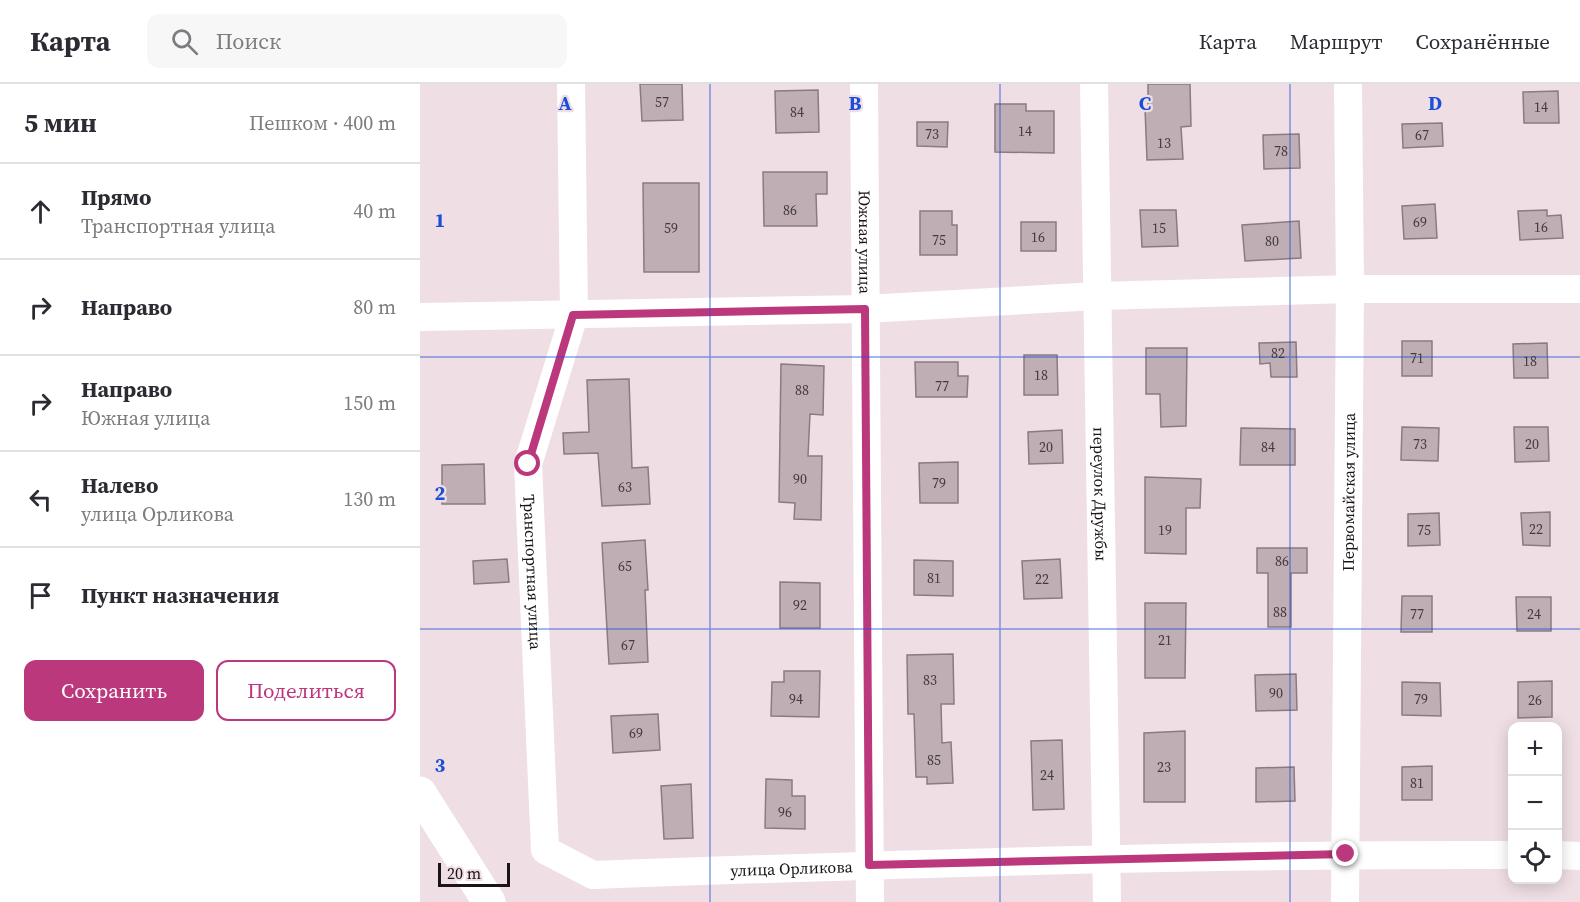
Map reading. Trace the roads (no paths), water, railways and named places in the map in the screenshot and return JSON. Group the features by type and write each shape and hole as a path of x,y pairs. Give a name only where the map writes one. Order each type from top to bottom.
{"main road":[{"path":"420,793 489,902"}],"street":[{"name":"Транспортная улица","path":"545,850 528,464 573,315 571,84"},
{"name":"Южная улица","path":"864,84 870,902"},
{"name":"переулок Дружбы","path":"1094,84 1107,902"},
{"name":"Первомайская улица","path":"1345,902 1350,289 1348,84"},
{"path":"420,317 865,309 1097,296 1350,289 1580,290"},
{"name":"улица Орликова","path":"545,850 593,875 1106,859 1346,854 1508,855"},
{"path":"1562,855 1580,856"}]}
